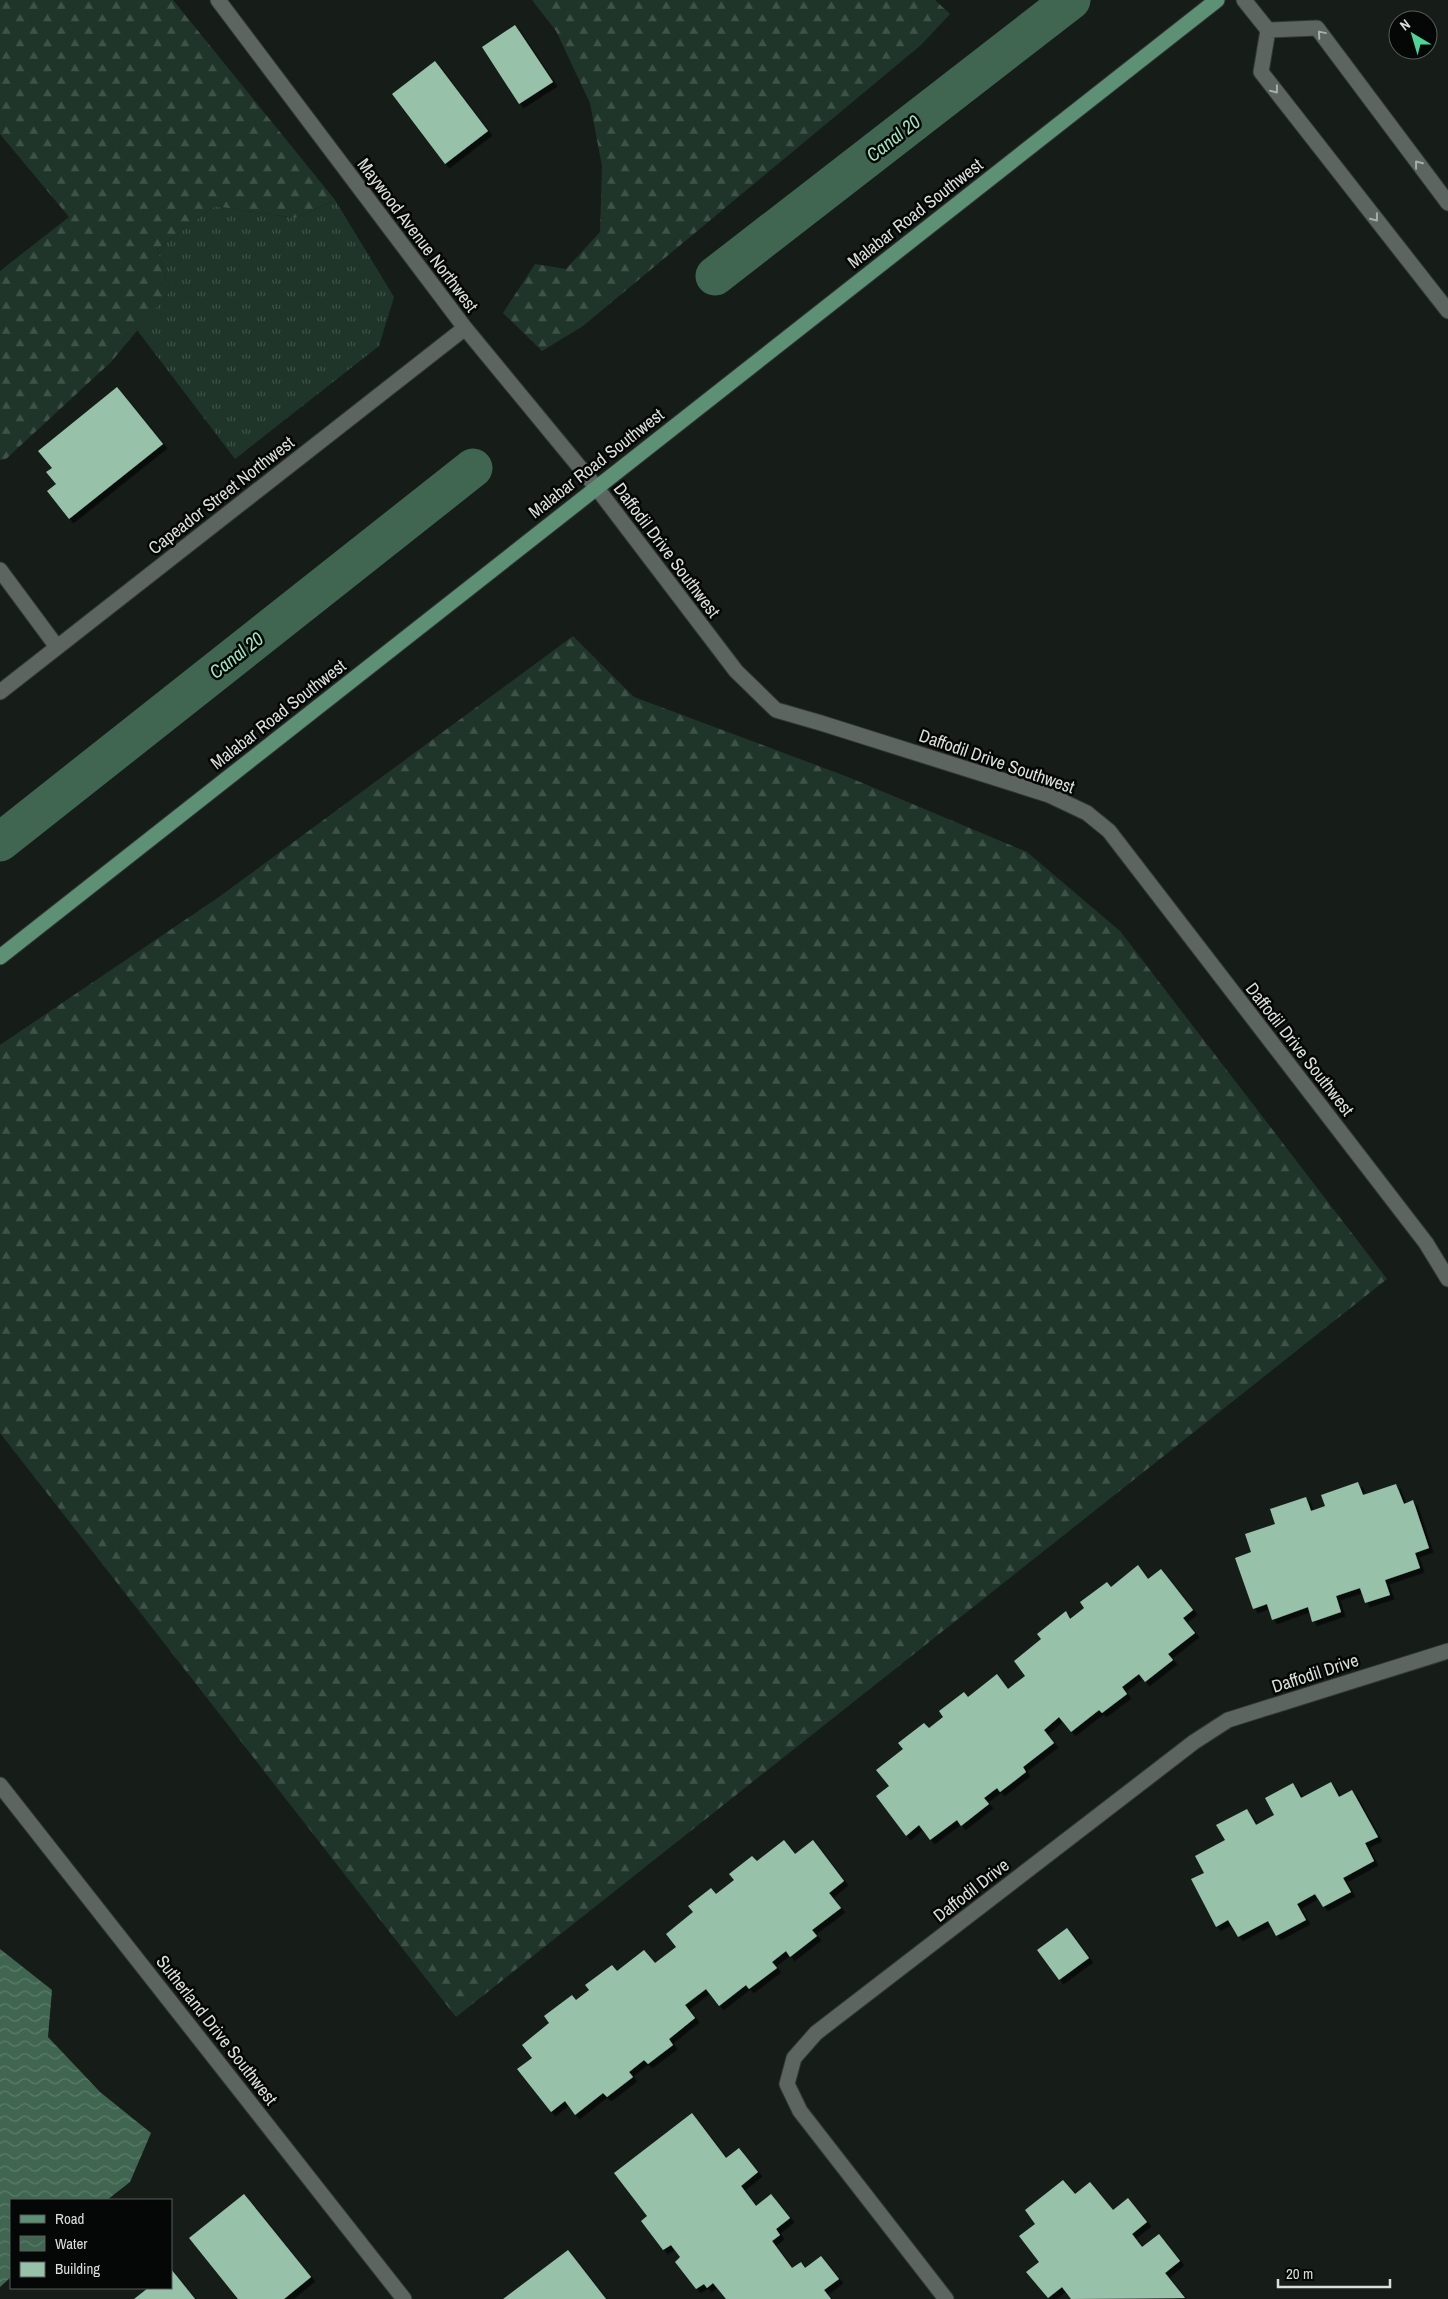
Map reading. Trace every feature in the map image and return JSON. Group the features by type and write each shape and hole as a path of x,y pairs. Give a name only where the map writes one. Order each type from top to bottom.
{"main road":[{"name":"Malabar Road Southwest","path":"0,957 1217,0"}],"street":[{"name":"Maywood Avenue Northwest","path":"218,0 465,328 596,487"},
{"path":"1244,0 1268,30 1261,72 1448,311"},
{"path":"1268,30 1317,28 1448,203"},
{"name":"Capeador Street Northwest","path":"0,692 465,328"},
{"name":"Daffodil Drive Southwest","path":"596,487 736,671 776,710 821,722 1049,795 1088,813 1109,831 1426,1243 1448,1279"},
{"path":"0,570 57,647"},
{"name":"Daffodil Drive","path":"946,2299 800,2111 787,2084 794,2058 816,2033 1194,1742 1228,1720 1448,1651"},
{"name":"Sutherland Drive Southwest","path":"0,1785 401,2298"}],"green space":[{"path":"0,0 173,0 335,200 295,218 215,206 157,249 170,291 111,362 6,459 0,460 0,271 69,217 0,134"},
{"path":"532,0 935,0 950,14 921,45 583,326 542,351 503,313 535,264 566,269 600,232 602,166 590,103 556,31"},
{"path":"335,200 394,297 379,346 235,459 137,330 170,291 157,249 215,206 295,218"},
{"path":"573,636 634,697 848,777 1027,852 1120,931 1387,1279 456,2017 0,1433 0,1045 219,897"}],"water":[{"path":"0,1949 52,1990 48,2037 100,2092 151,2133 130,2182 108,2199 10,2199 10,2278 0,2287"}],"building":[{"path":"515,25 553,82 519,104 482,47"},
{"path":"435,61 488,131 445,164 392,94"},
{"path":"117,387 163,444 69,519 47,491 56,484 46,472 52,468 38,451"},
{"path":"1358,1482 1363,1495 1396,1484 1404,1504 1413,1500 1429,1548 1415,1553 1420,1568 1385,1580 1390,1595 1365,1603 1360,1588 1336,1596 1341,1612 1312,1622 1308,1607 1272,1620 1267,1604 1253,1609 1235,1558 1251,1552 1245,1534 1275,1524 1270,1509 1306,1497 1311,1511 1325,1506 1321,1495"},
{"path":"1138,1565 1148,1579 1161,1569 1193,1610 1183,1618 1195,1633 1168,1654 1173,1660 1145,1682 1139,1674 1122,1687 1127,1694 1102,1713 1099,1710 1071,1732 1059,1717 1044,1730 1054,1743 1023,1767 1026,1772 1000,1792 997,1788 984,1798 989,1804 961,1826 957,1820 930,1840 919,1825 906,1836 876,1796 889,1786 876,1770 903,1749 898,1743 924,1723 929,1728 943,1717 939,1711 964,1692 968,1697 997,1674 1008,1689 1025,1676 1014,1661 1041,1639 1037,1634 1066,1611 1070,1619 1084,1608 1080,1602 1107,1582 1111,1587"},
{"path":"1331,1782 1339,1797 1352,1790 1378,1837 1365,1843 1374,1861 1343,1878 1351,1892 1323,1907 1315,1894 1297,1904 1306,1920 1276,1936 1268,1921 1238,1937 1228,1920 1216,1927 1191,1879 1204,1873 1195,1856 1225,1840 1216,1825 1247,1809 1256,1825 1274,1815 1265,1798 1293,1783 1301,1798"},
{"path":"784,1840 795,1854 813,1840 844,1881 829,1893 841,1908 812,1930 817,1936 790,1957 786,1951 772,1962 777,1968 749,1989 746,1985 719,2006 706,1989 685,2005 695,2018 669,2039 673,2045 648,2064 644,2060 629,2072 633,2077 607,2097 603,2093 575,2115 565,2101 551,2112 517,2069 532,2058 522,2045 549,2023 544,2016 572,1995 576,2000 589,1990 585,1985 612,1965 617,1971 644,1950 655,1963 676,1947 666,1934 693,1912 688,1906 711,1888 716,1894 734,1880 729,1874 752,1856 757,1861"},
{"path":"1067,1928 1089,1958 1059,1980 1037,1950"},
{"path":"692,2113 726,2158 739,2148 758,2172 741,2186 756,2206 771,2194 790,2218 776,2229 780,2235 772,2241 792,2268 801,2262 805,2268 821,2256 839,2279 824,2290 831,2299 726,2299 713,2283 707,2288 704,2284 696,2289 675,2262 680,2257 671,2245 663,2250 641,2221 647,2216 614,2173"},
{"path":"1063,2180 1075,2194 1090,2182 1113,2210 1128,2198 1147,2222 1132,2234 1142,2247 1159,2234 1180,2261 1165,2273 1185,2298 1071,2299 1062,2287 1048,2298 1026,2272 1039,2262 1019,2236 1035,2224 1025,2210"},
{"path":"244,2194 311,2277 284,2299 238,2299 189,2238"},
{"path":"568,2250 606,2299 503,2299"},
{"path":"172,2270 195,2299 134,2299 147,2289 172,2289"}],"waterway":[{"name":"Canal 20","path":"715,276 1071,0"},
{"name":"Canal 20","path":"0,842 473,468"}]}
